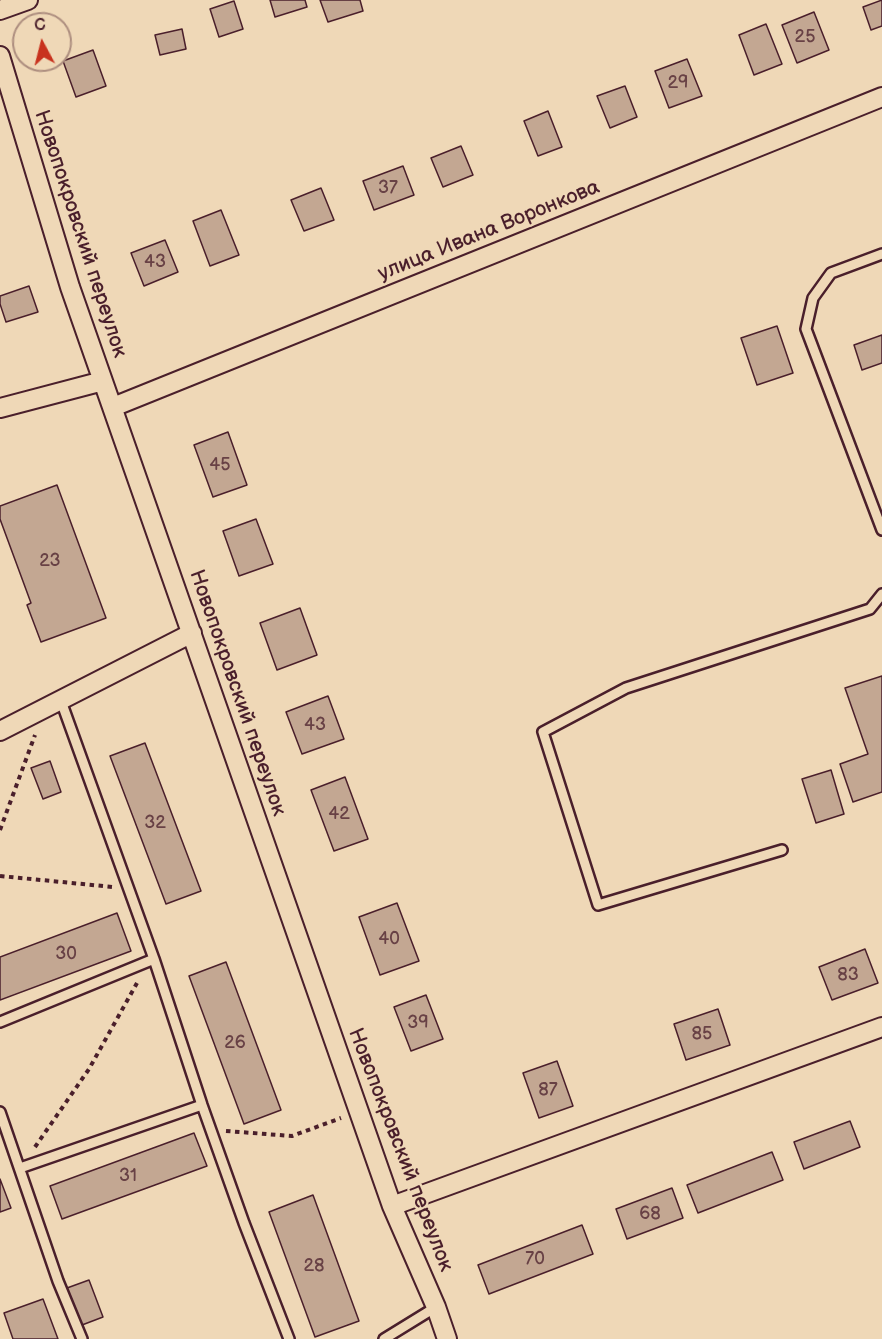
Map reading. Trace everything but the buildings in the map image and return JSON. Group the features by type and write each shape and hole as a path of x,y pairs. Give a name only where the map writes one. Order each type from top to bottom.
{"street":[{"path":"0,9 28,0"},
{"name":"Новопокровский переулок","path":"0,56 70,287 392,1206 436,1307 447,1339"},
{"name":"улица Ивана Воронкова","path":"113,406 882,97"},
{"path":"0,408 103,381"},
{"path":"0,731 192,633"},
{"path":"392,1206 882,1027"}],"lane":[{"path":"882,254 831,273 813,298 806,329 882,530"},
{"path":"782,850 598,905 543,732 626,688 870,609 882,594"},
{"path":"53,705 128,889 210,1129 289,1339"},
{"path":"0,1022 152,960"},
{"path":"20,1168 202,1105"},
{"path":"0,1112 58,1281 82,1339"},
{"path":"384,1339 436,1307"}],"path":[{"path":"0,830 53,705"},
{"path":"0,876 128,889"},
{"path":"20,1168 89,1069 152,960"},
{"path":"210,1129 292,1136 359,1111"}]}
